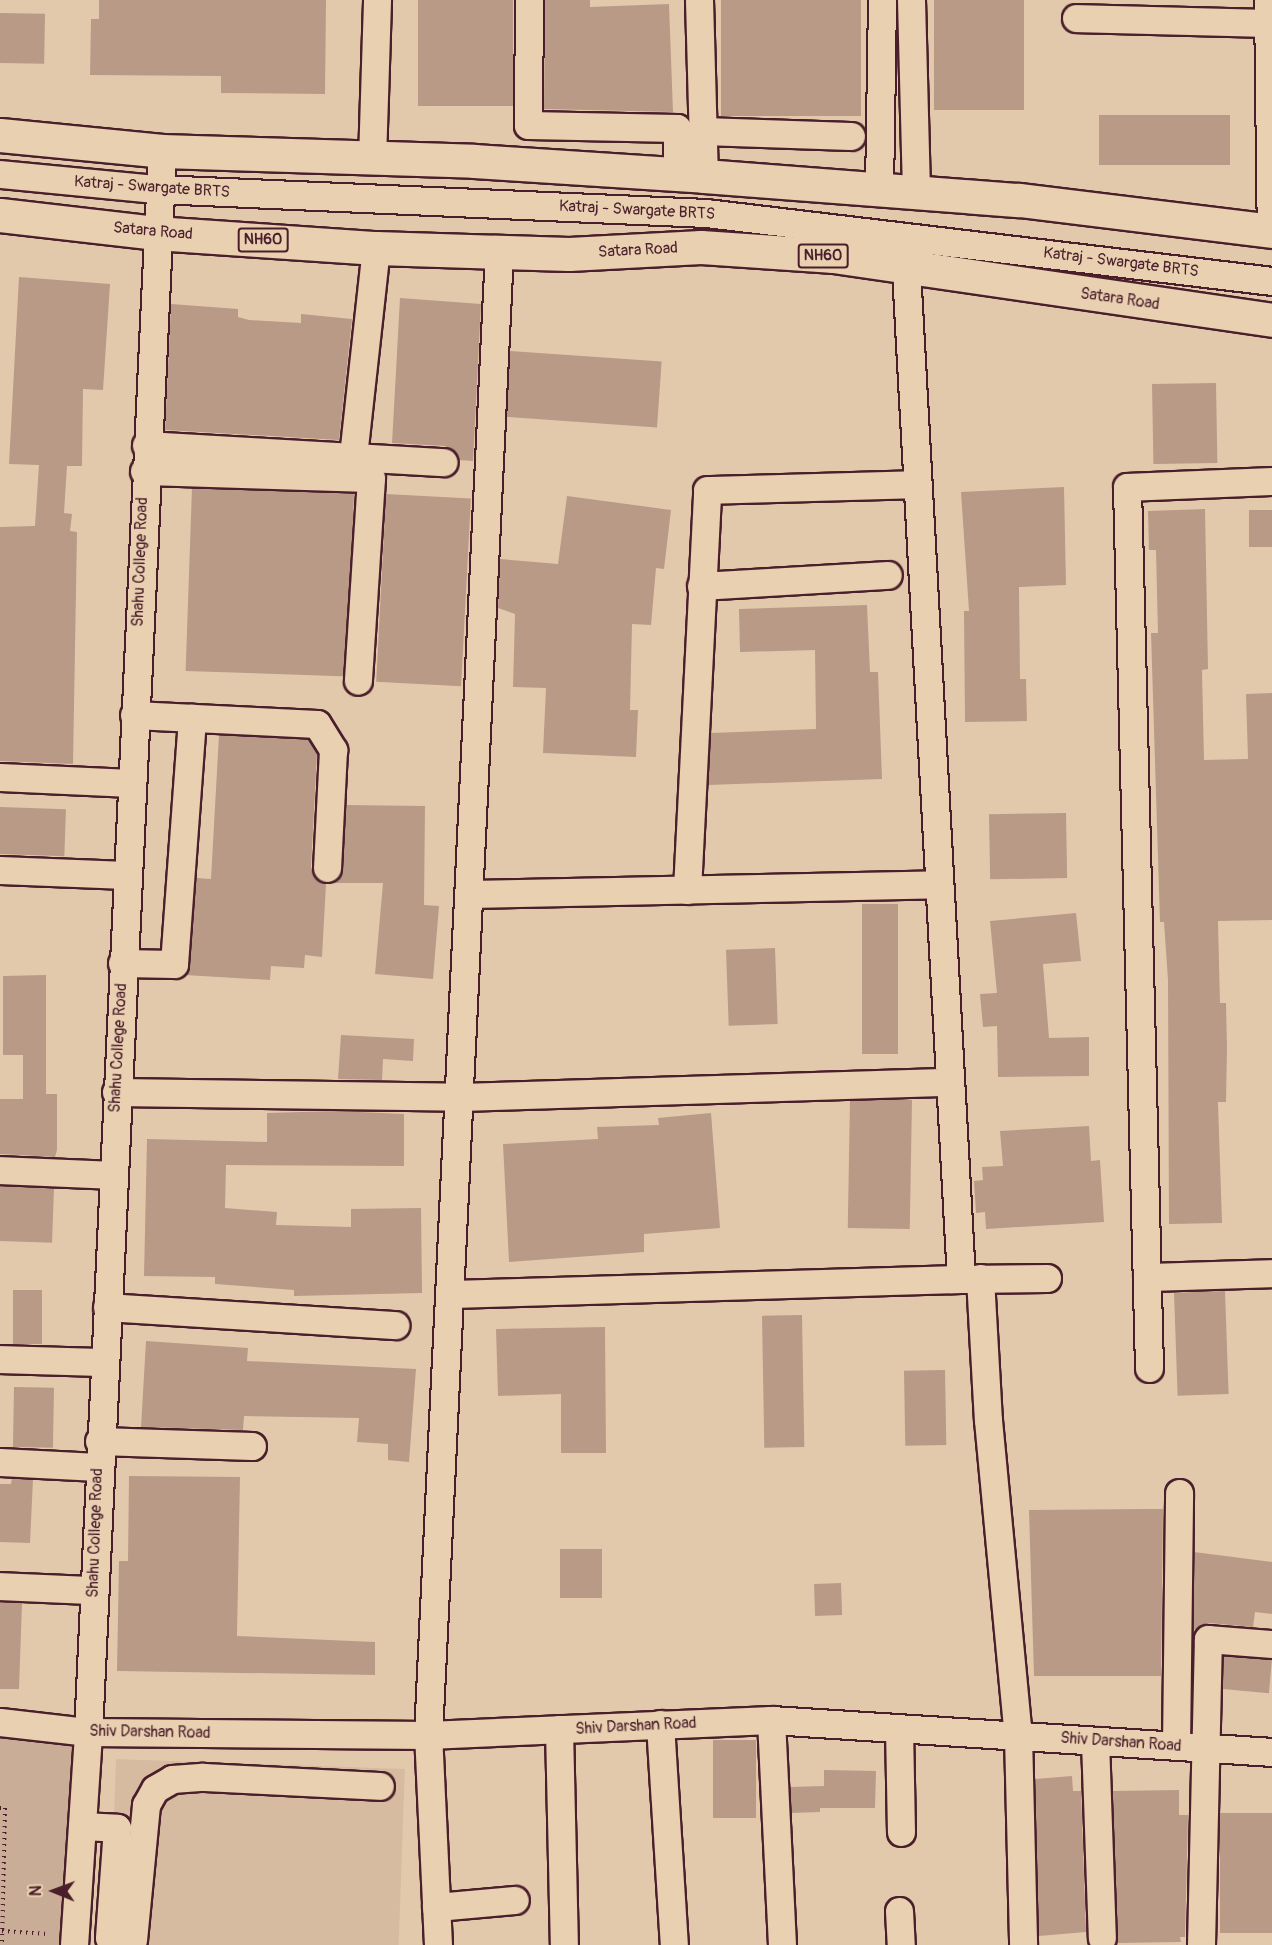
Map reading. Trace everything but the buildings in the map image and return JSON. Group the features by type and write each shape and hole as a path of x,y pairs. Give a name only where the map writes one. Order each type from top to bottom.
{"highway":[{"path":"0,135 162,151 372,160 474,161 691,175 1019,200 1271,230"},
{"name":"Satara Road","path":"0,215 155,232 376,248 499,252 701,247 834,256 906,269 1272,320"}],"street":[{"path":"372,160 377,0"},
{"path":"529,0 528,125 677,128 691,175"},
{"path":"691,175 702,131 699,0"},
{"path":"879,190 882,0"},
{"path":"911,0 916,193"},
{"path":"1076,18 1269,15 1271,230"},
{"path":"702,131 851,136"},
{"name":"Shahu College Road","path":"75,1941 88,1732 98,1454 107,1307 157,189 162,151"},
{"name":"Katraj - Swargate BRTS","path":"0,174 157,189 706,213 1272,281"},
{"path":"353,456 376,248"},
{"path":"438,1945 428,1735 472,894 499,252"},
{"path":"906,269 950,1082 988,1419 1018,1736 1023,1945"},
{"path":"145,458 353,456 444,462"},
{"path":"145,458 371,478 358,681"},
{"path":"1149,1368 1127,487 1272,481"},
{"path":"687,890 707,490 917,484"},
{"path":"701,586 888,575"},
{"path":"134,715 317,724 327,734 333,750 327,868"},
{"path":"122,963 174,964 192,718"},
{"path":"0,777 131,783"},
{"path":"0,870 126,875"},
{"path":"472,894 939,884"},
{"path":"116,1092 461,1097 950,1082"},
{"path":"0,1170 113,1175"},
{"path":"1147,1277 1272,1273"},
{"path":"452,1294 1047,1278"},
{"path":"107,1307 395,1325"},
{"path":"0,1359 104,1362"},
{"path":"0,1462 252,1446"},
{"path":"1179,1493 1189,1746 1201,1945"},
{"path":"0,1587 93,1590"},
{"path":"1189,1746 1208,1639 1272,1644"},
{"path":"771,1720 782,1945"},
{"name":"Shiv Darshan Road","path":"0,1722 88,1732 428,1735 771,1720 1272,1752"},
{"path":"660,1724 674,1945"},
{"path":"899,1728 901,1832"},
{"path":"559,1729 564,1945"},
{"path":"1095,1741 1102,1938"},
{"path":"127,1941 146,1805 155,1789 172,1779 380,1786"},
{"path":"82,1826 144,1831"},
{"path":"117,1828 127,1941"},
{"path":"436,1906 515,1900"},
{"path":"899,1911 901,1945"},
{"path":"75,1941 127,1941"}],"path":[{"path":"0,1808 5,1808 2,1945"},
{"path":"2,1931 75,1941"}],"shaded area":[{"path":"0,1722 88,1732 72,1945 0,1945"},
{"path":"116,1759 405,1769 399,1945 110,1945"}]}
